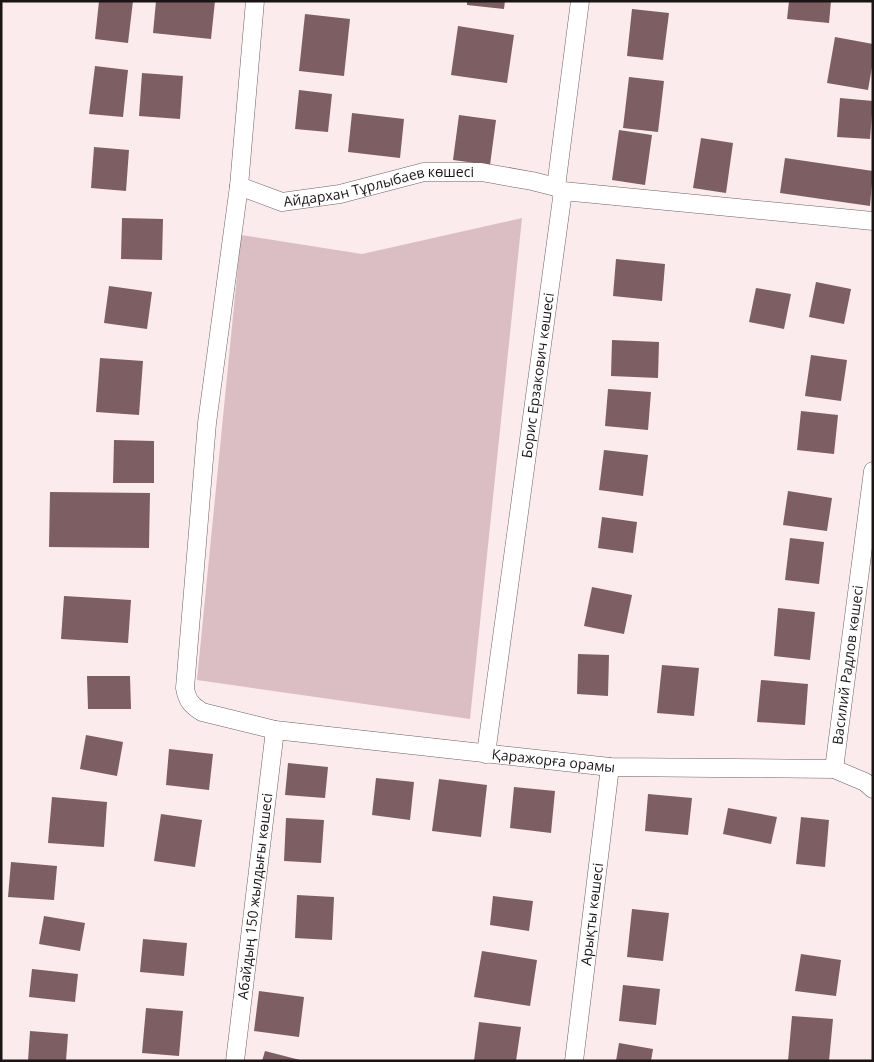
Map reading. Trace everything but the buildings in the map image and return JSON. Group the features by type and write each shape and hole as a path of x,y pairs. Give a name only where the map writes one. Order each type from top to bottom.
{"street":[{"path":"239,186 255,1"},
{"name":"Борис Ерзакович көшесі","path":"486,754 560,189 580,1"},
{"name":"Айдархан Тұрлыбаев көшесі","path":"239,186 282,202 340,194 424,172 481,172 532,180 560,189 873,221"},
{"name":"Қаражорға орамы","path":"239,186 207,423 185,688 186,698 192,706 202,712 275,730 610,768 834,768"},
{"name":"Василий Радлов көшесі","path":"834,768 873,471"},
{"name":"Абайдың 150 жылдығы көшесі","path":"235,1061 275,730"},
{"name":"Арықты көшесі","path":"574,1061 610,768"},
{"path":"834,768 864,782 873,789"}],"shaded area":[{"path":"522,218 470,719 197,680 241,235 362,254"}]}
